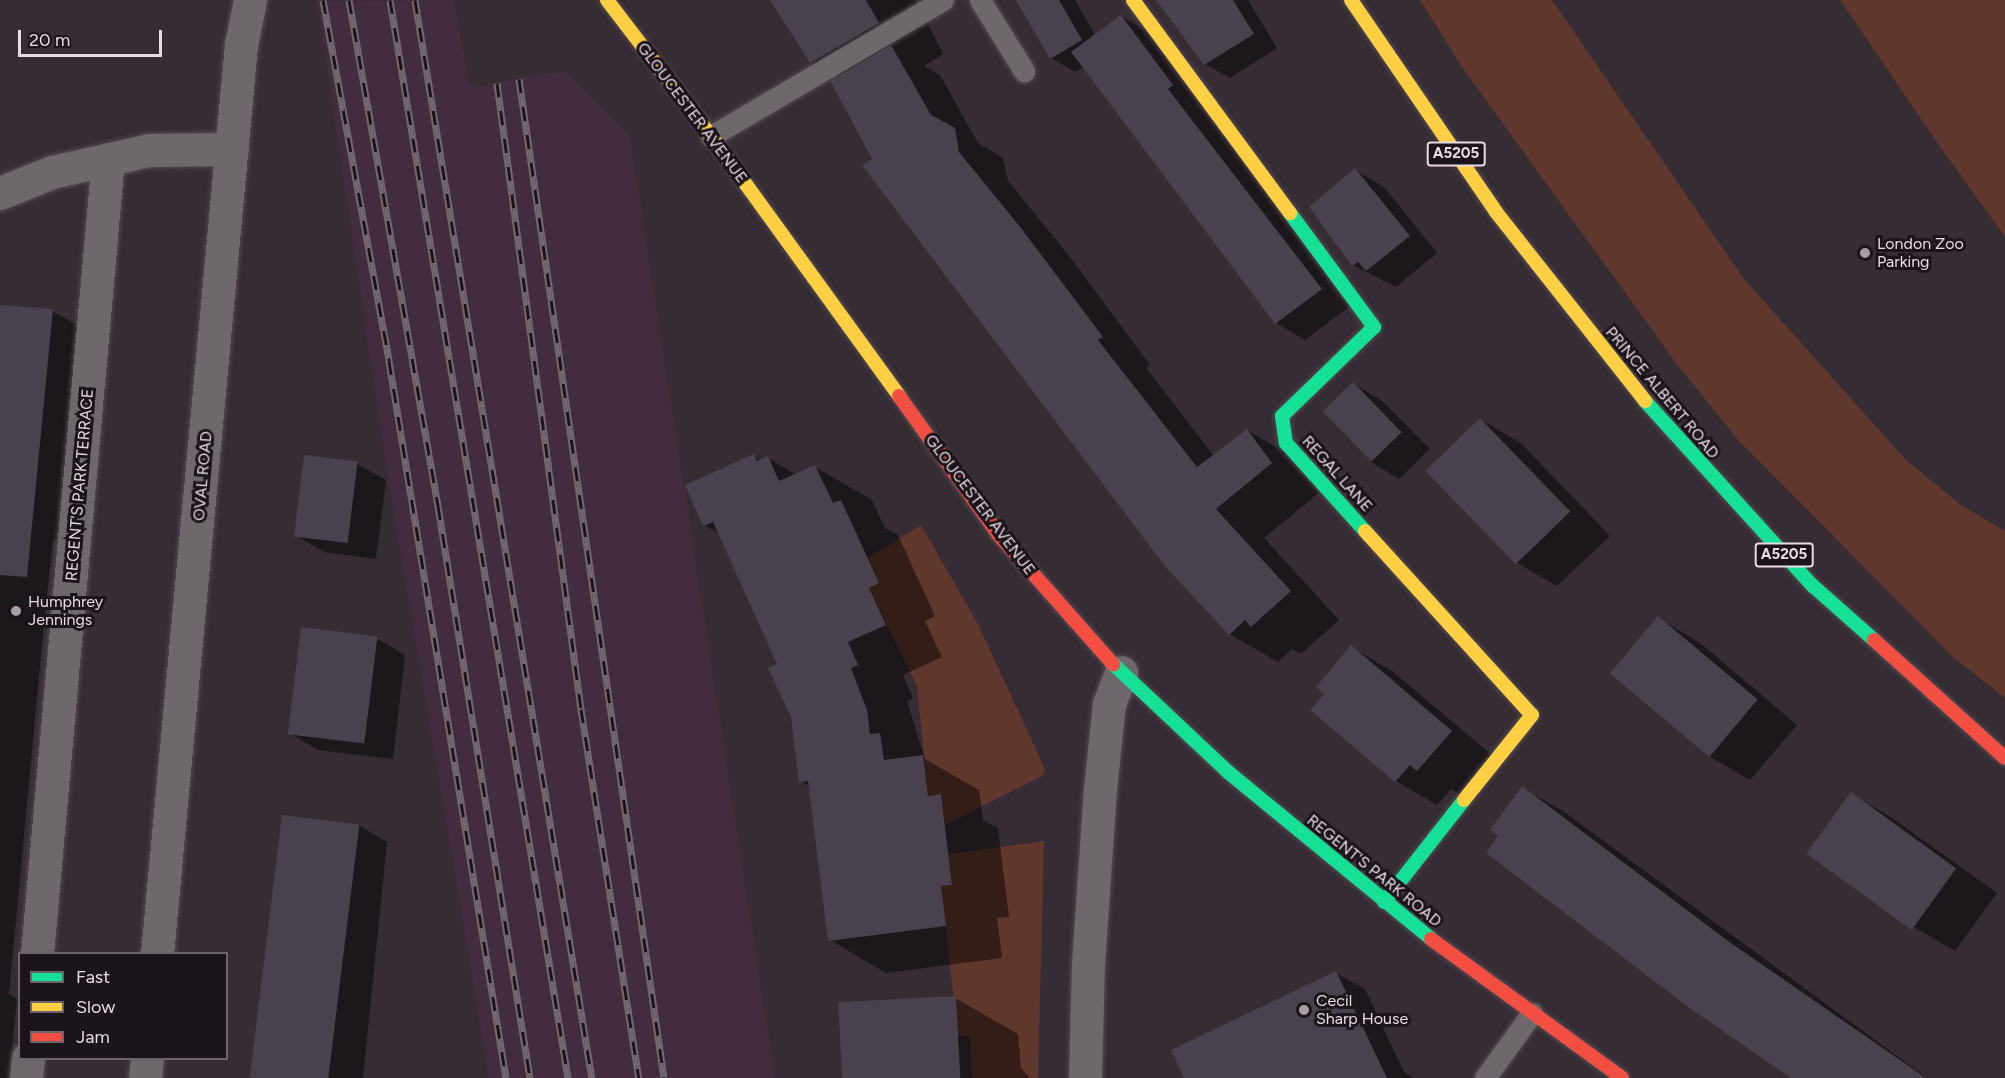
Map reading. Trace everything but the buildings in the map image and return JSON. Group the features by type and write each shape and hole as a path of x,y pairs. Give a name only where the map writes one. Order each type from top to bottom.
{"street":[{"name":"OVAL ROAD","path":"157,952 241,45 250,0"},
{"name":"GLOUCESTER AVENUE","path":"607,0 711,136 998,534 1121,672"},
{"name":"REGAL LANE","path":"1132,0 1374,327 1282,416 1286,443 1532,715 1384,902"},
{"name":"PRINCE ALBERT ROAD","path":"1351,0 1496,212 1654,412 1813,586 1896,664 2005,758"},
{"path":"0,193 52,172 150,150 232,149"},
{"name":"REGENT'S PARK TERRACE","path":"38,952 108,159"},
{"path":"1085,1078 1088,964 1103,760 1109,704 1121,672"},
{"name":"REGENT'S PARK ROAD","path":"1121,672 1228,772 1384,902 1622,1078"},
{"path":"26,1078 28,1060"},
{"path":"145,1078 147,1060"}],"lane":[{"path":"711,136 943,0"},
{"path":"980,0 1024,71"},
{"path":"1485,1078 1532,1013"}],"shaded area":[{"path":"454,0 470,87 565,71 630,136 775,1078 489,1078 388,478 317,1"},
{"path":"1420,0 1552,0 1744,279 1906,460 1961,505 2005,531 2005,698 1953,657 1739,441 1679,367 1540,175 1462,67"},
{"path":"1840,0 2005,0 2005,237 1941,148"},
{"path":"921,525 978,624 1045,769 1042,776 945,825 941,794 928,796 917,686 869,588 879,583 868,558"},
{"path":"1044,841 1038,1078 972,1078 970,1036 958,1036 941,886 952,884 949,854"}],"railway":[{"path":"323,0 389,361 506,1078"},
{"path":"349,0 438,506 530,1078"},
{"path":"390,0 568,1078"},
{"path":"415,0 592,1078"},
{"path":"519,79 664,1078"},
{"path":"497,83 581,709 639,1078"}],"traffic: fast":[{"path":"1290,213 1374,327 1282,416 1286,443 1365,531"},
{"path":"1645,401 1813,586 1874,640"},
{"path":"1113,664 1228,772 1431,939"},
{"path":"1384,902 1464,800"}],"traffic: slow":[{"path":"607,0 711,136 899,396"},
{"path":"1133,0 1290,213"},
{"path":"1351,0 1496,212 1645,401"},
{"path":"1365,531 1532,715 1464,800"}],"traffic: jam":[{"path":"899,396 998,534 1113,664"},
{"path":"1874,640 2005,758"},
{"path":"1431,939 1622,1078"}],"place":[{"name":"London Zoo Parking","path":"1865,253"},
{"name":"Humphrey Jennings","path":"16,611"},
{"name":"Cecil Sharp House","path":"1304,1010"}]}
